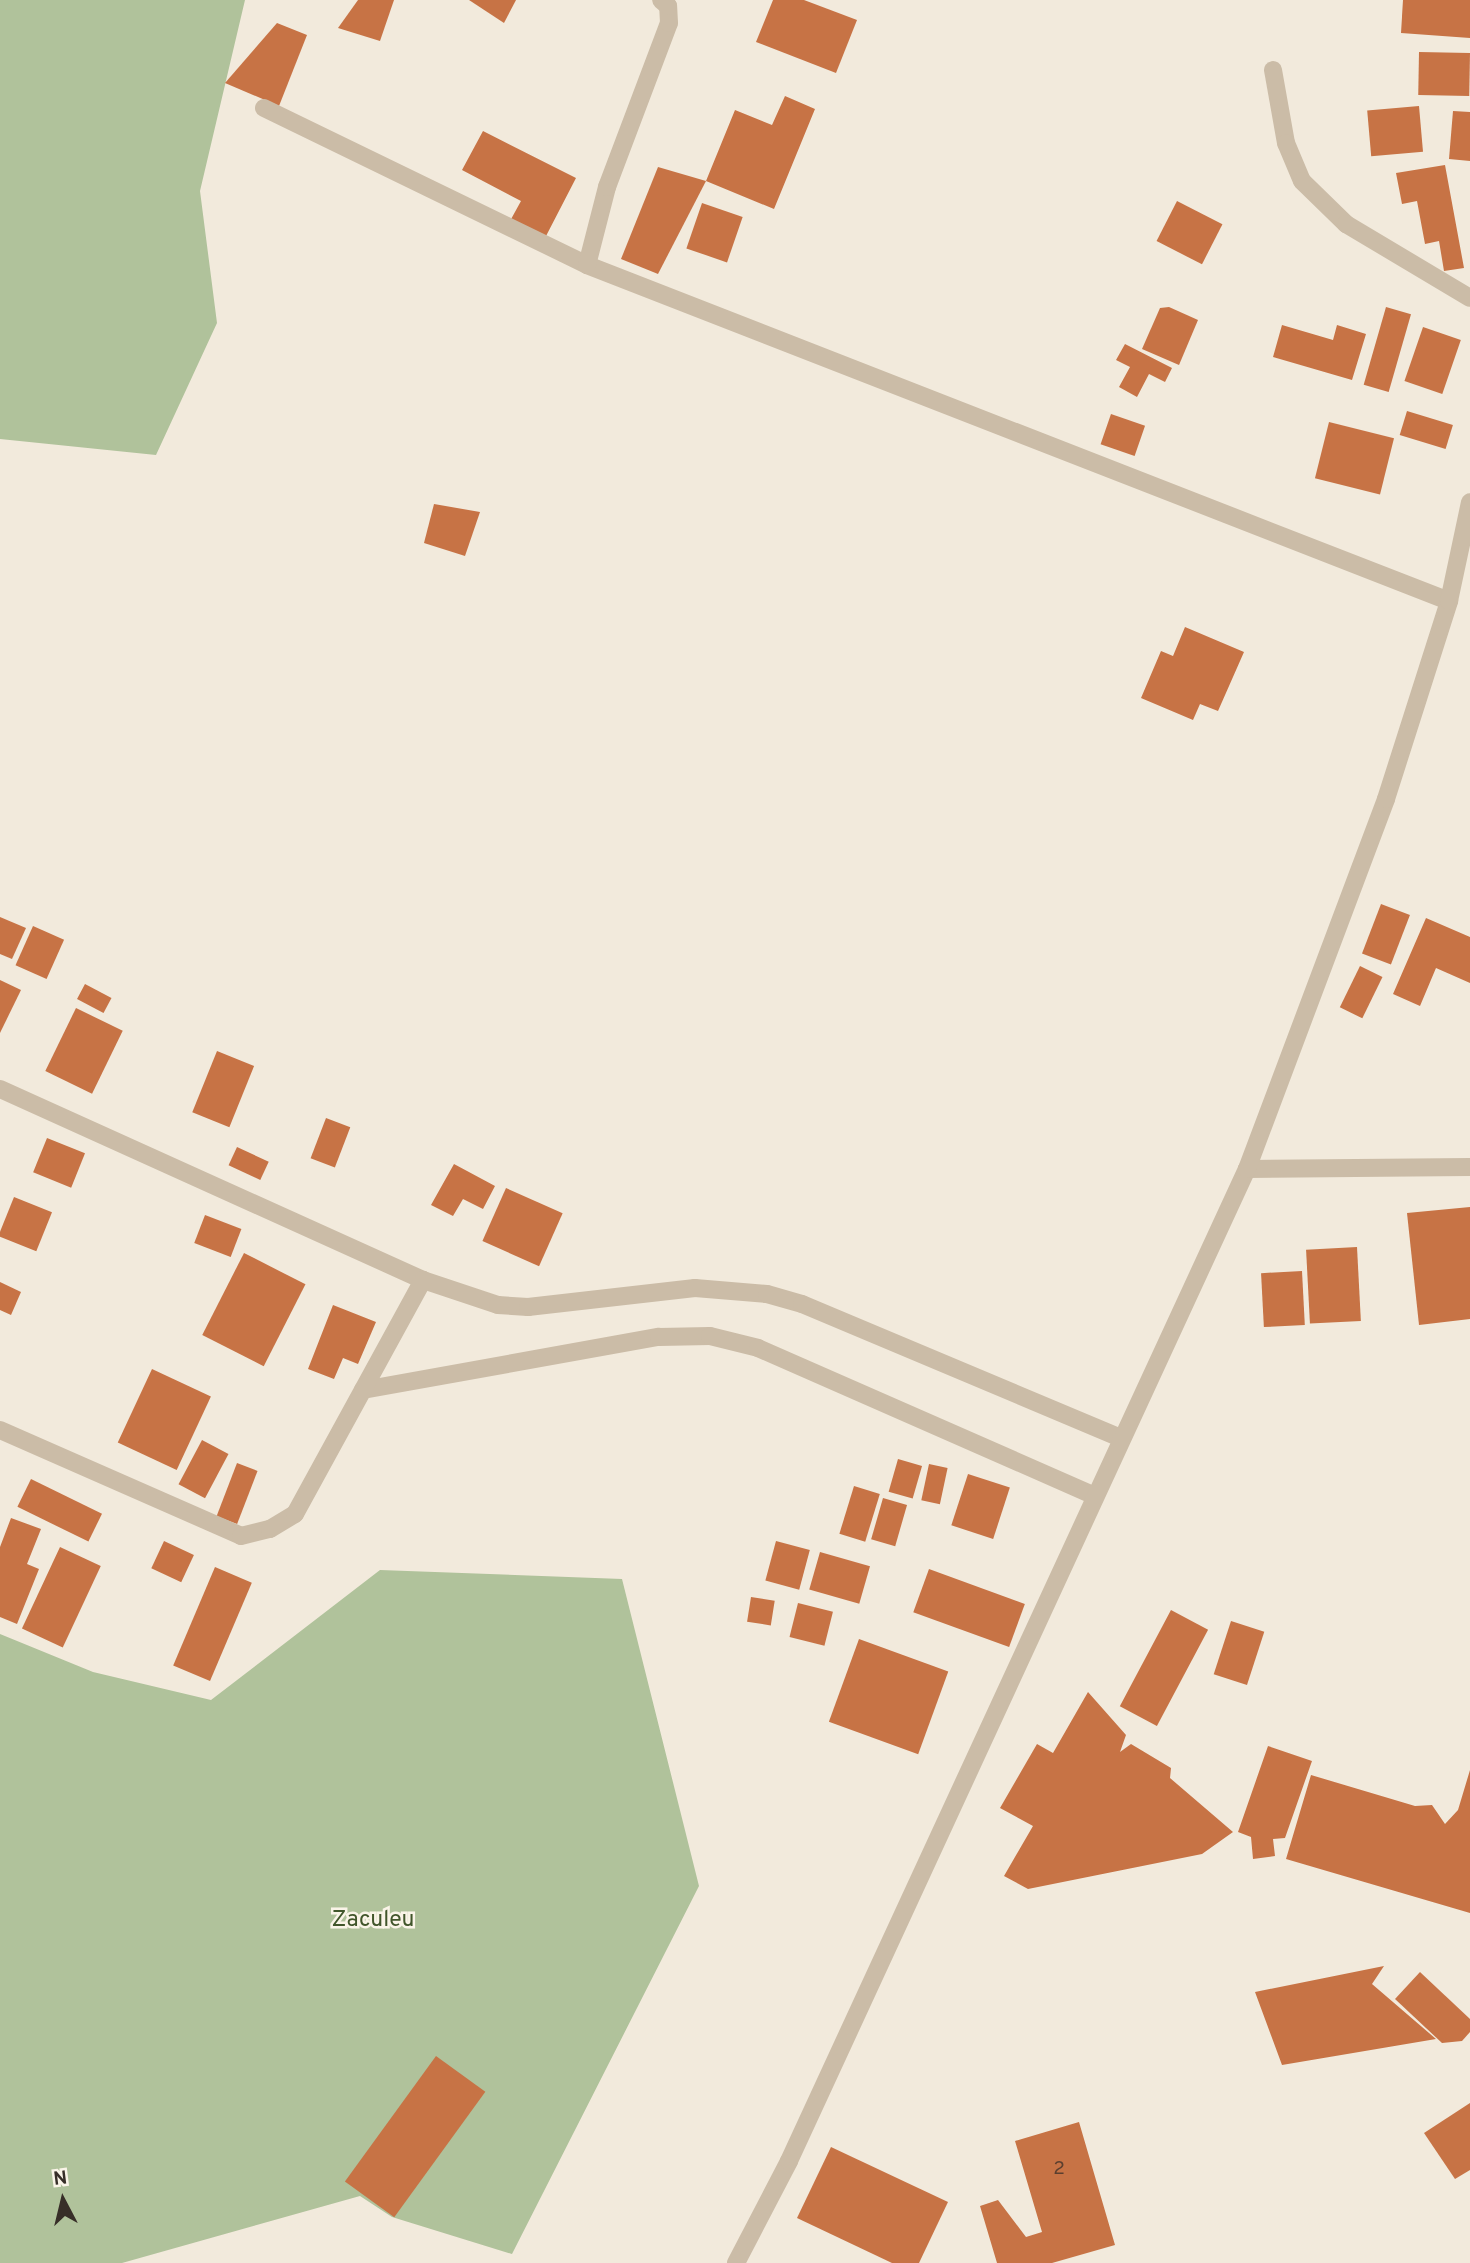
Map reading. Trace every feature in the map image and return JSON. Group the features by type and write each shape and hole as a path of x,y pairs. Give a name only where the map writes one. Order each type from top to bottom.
{"street":[{"path":"587,265 607,187 669,23 668,6 661,0"},
{"path":"1273,70 1286,144 1302,181 1346,224 1470,298"},
{"path":"264,108 587,265 1449,601"},
{"path":"736,2263 789,2161 1247,1169 1386,799 1449,601 1470,502"},
{"path":"0,1089 423,1280 498,1305 528,1307 671,1289 768,1294 802,1304 1121,1438"},
{"path":"1247,1169 1470,1167"},
{"path":"0,1430 241,1535 270,1529 295,1514 423,1280"},
{"path":"363,1390 659,1337 710,1336 758,1348 1094,1496"}],"green space":[{"path":"0,0 245,0 200,191 217,323 156,455 0,439"},
{"name":"Zaculeu","path":"380,1570 622,1579 699,1886 512,2254 392,2217 360,2196 122,2263 0,2263 0,1634 93,1672 211,1700"}],"building":[{"path":"358,0 394,0 380,41 338,28"},
{"path":"469,0 516,0 504,23"},
{"path":"773,0 804,0 857,20 836,73 756,42"},
{"path":"1403,0 1470,0 1470,38 1401,33"},
{"path":"277,23 307,35 279,106 225,83"},
{"path":"1419,52 1470,53 1469,96 1418,95"},
{"path":"785,96 815,109 774,209 706,181 735,110 772,125"},
{"path":"1419,106 1423,152 1371,156 1367,111"},
{"path":"1453,111 1470,112 1470,161 1449,159"},
{"path":"483,131 576,178 545,238 510,221 521,201 462,170"},
{"path":"1445,165 1464,268 1444,271 1439,241 1425,244 1417,201 1402,204 1396,173"},
{"path":"658,167 706,181 658,274 621,259"},
{"path":"1177,201 1222,224 1202,264 1157,241"},
{"path":"702,203 743,217 727,262 686,248"},
{"path":"1169,307 1198,320 1179,365 1142,349 1160,308"},
{"path":"1386,307 1411,314 1389,392 1364,385"},
{"path":"1282,325 1333,340 1337,325 1366,334 1352,380 1273,357"},
{"path":"1423,327 1461,340 1442,394 1404,381"},
{"path":"1125,344 1172,368 1165,382 1149,374 1137,397 1119,387 1130,367 1116,360"},
{"path":"1407,411 1453,425 1446,449 1400,435"},
{"path":"1111,414 1145,426 1135,456 1101,444"},
{"path":"1329,422 1394,438 1380,494 1315,478"},
{"path":"434,504 480,512 465,556 424,543"},
{"path":"1185,627 1244,652 1218,711 1200,704 1193,720 1141,698 1161,651 1173,656"},
{"path":"1381,904 1410,915 1391,965 1362,953"},
{"path":"0,917 26,928 12,959 0,954"},
{"path":"1426,918 1470,937 1470,983 1436,968 1420,1006 1393,994"},
{"path":"33,926 64,940 47,979 16,965"},
{"path":"1360,966 1382,977 1362,1018 1340,1007"},
{"path":"0,980 21,990 0,1033"},
{"path":"85,984 111,998 104,1013 77,999"},
{"path":"76,1008 123,1031 92,1094 45,1071"},
{"path":"217,1051 254,1066 229,1127 192,1112"},
{"path":"326,1118 350,1127 335,1167 311,1158"},
{"path":"47,1138 85,1153 71,1188 33,1172"},
{"path":"237,1147 269,1162 260,1180 229,1165"},
{"path":"454,1164 495,1186 483,1209 463,1199 453,1216 431,1205"},
{"path":"506,1188 563,1213 539,1266 482,1241"},
{"path":"14,1197 52,1212 36,1251 0,1237"},
{"path":"1470,1207 1470,1319 1419,1325 1407,1213"},
{"path":"205,1215 241,1229 231,1257 194,1243"},
{"path":"1357,1247 1361,1321 1310,1324 1306,1250"},
{"path":"244,1253 305,1284 264,1366 202,1335"},
{"path":"1302,1271 1305,1325 1264,1327 1261,1273"},
{"path":"0,1282 21,1292 11,1315 0,1310"},
{"path":"333,1305 376,1322 358,1364 343,1358 334,1379 308,1369"},
{"path":"152,1369 211,1396 177,1470 118,1442"},
{"path":"202,1440 228,1454 205,1498 179,1484"},
{"path":"898,1459 922,1466 913,1499 889,1492"},
{"path":"237,1463 258,1471 237,1524 217,1516"},
{"path":"929,1464 948,1468 940,1504 921,1500"},
{"path":"968,1474 1010,1488 993,1539 951,1525"},
{"path":"31,1479 102,1514 88,1541 17,1507"},
{"path":"854,1486 880,1494 865,1542 839,1534"},
{"path":"883,1498 907,1505 895,1546 871,1539"},
{"path":"11,1518 41,1529 27,1564 39,1569 17,1624 0,1617 0,1547"},
{"path":"164,1541 194,1555 181,1582 151,1568"},
{"path":"776,1541 810,1550 799,1590 765,1581"},
{"path":"60,1547 101,1566 63,1648 22,1629"},
{"path":"820,1552 870,1566 859,1604 809,1589"},
{"path":"215,1567 252,1583 210,1681 173,1665"},
{"path":"929,1569 1025,1604 1009,1647 913,1612"},
{"path":"751,1597 775,1601 771,1625 747,1622"},
{"path":"798,1603 833,1612 824,1646 790,1637"},
{"path":"1171,1610 1208,1630 1157,1726 1120,1706"},
{"path":"1231,1621 1264,1632 1247,1685 1214,1674"},
{"path":"859,1639 948,1671 918,1754 829,1722"},
{"path":"1088,1692 1126,1735 1120,1752 1131,1744 1171,1768 1170,1778 1233,1832 1202,1854 1028,1889 1004,1876 1033,1826 1000,1808 1037,1744 1053,1753"},
{"path":"1268,1746 1312,1761 1285,1838 1273,1839 1275,1856 1253,1859 1251,1837 1238,1832"},
{"path":"1470,1770 1470,1913 1286,1859 1311,1775 1415,1806 1432,1805 1445,1824 1458,1810"},
{"path":"1384,1966 1372,1984 1436,2039 1282,2065 1255,1992"},
{"path":"1420,1972 1470,2019 1470,2032 1462,2041 1442,2043 1395,1999"},
{"path":"436,2056 485,2092 394,2217 345,2181"},
{"path":"1470,2103 1470,2170 1455,2179 1424,2133"},
{"path":"1079,2122 1115,2245 1052,2263 997,2263 980,2206 998,2200 1026,2237 1042,2232 1015,2141"},
{"path":"831,2147 948,2202 919,2263 892,2263 797,2218"}]}
